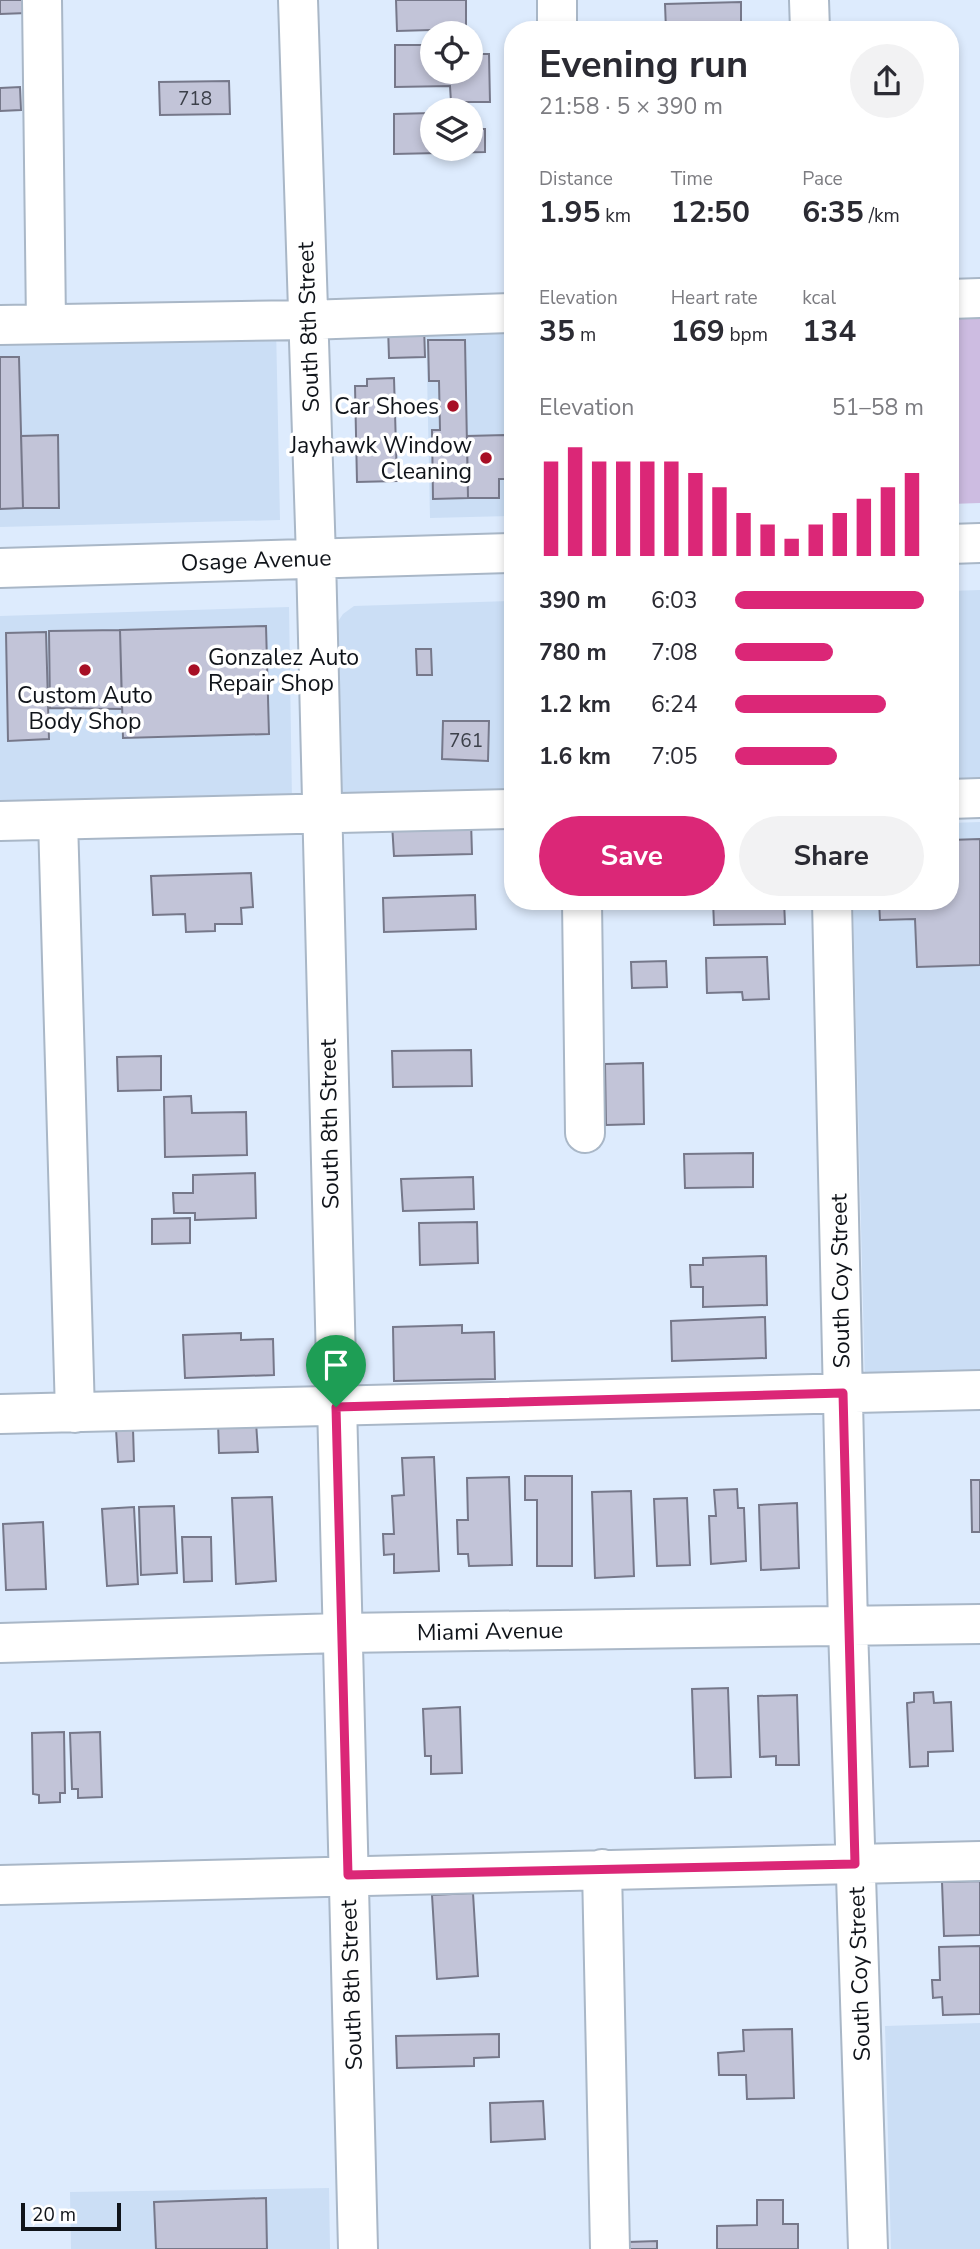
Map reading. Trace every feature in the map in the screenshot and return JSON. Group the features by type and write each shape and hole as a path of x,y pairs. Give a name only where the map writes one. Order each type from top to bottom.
{"street":[{"path":"43,0 46,324"},
{"name":"South 8th Street","path":"298,0 316,558 358,2249"},
{"path":"557,0 557,21"},
{"path":"809,0 810,21"},
{"path":"959,299 980,298"},
{"path":"0,325 307,320 504,311"},
{"path":"959,544 980,543"},
{"name":"Osage Avenue","path":"0,568 504,553"},
{"path":"959,799 980,798"},
{"path":"0,821 504,809"},
{"path":"58,820 75,1413"},
{"path":"582,910 584,1133"},
{"name":"South Coy Street","path":"832,910 848,1627 868,2249"},
{"path":"0,1415 980,1390"},
{"name":"Miami Avenue","path":"0,1643 341,1633 980,1623"},
{"path":"0,1885 980,1861"},
{"path":"602,1869 610,2249"}],"shaded area":[{"path":"980,309 980,503 959,504 959,310"},
{"path":"504,322 504,516 430,518 426,324"},
{"path":"276,326 280,520 0,527 0,333"},
{"path":"980,590 980,790 959,790 959,591"},
{"path":"504,601 504,798 338,802 335,626 343,614 354,606"},
{"path":"289,607 292,801 0,809 0,616"},
{"path":"980,822 980,1384 865,1387 853,910 959,910 959,823"},
{"path":"980,2023 980,2249 891,2249 885,2026"},
{"path":"329,2188 330,2249 71,2249 70,2192"}],"building":[{"path":"0,0 27,0 27,13 0,14"},
{"path":"396,0 466,0 466,21 420,21 420,30 397,31"},
{"path":"741,2 741,21 666,21 665,4"},
{"path":"395,45 420,45 420,84 483,84 483,54 489,54 490,102 483,102 483,98 451,98 450,86 395,87"},
{"path":"229,81 230,114 160,115 159,82"},
{"path":"20,87 21,110 0,111 0,88"},
{"path":"420,113 420,153 394,154 394,114"},
{"path":"483,129 485,129 483,152"},
{"path":"424,325 425,357 389,358 388,327"},
{"name":"Car Shoes","path":"428,340 465,340 468,498 433,499 432,430 440,430 439,381 429,381"},
{"path":"0,357 19,357 23,508 0,509"},
{"path":"394,378 397,481 357,482 355,386 367,386 367,379"},
{"path":"58,435 59,508 23,508 21,436"},
{"name":"Jayhawk Window Cleaning","path":"504,435 504,479 499,479 499,498 468,498 467,436"},
{"name":"Gonzalez Auto Repair Shop","path":"266,626 269,734 123,738 120,630"},
{"name":"Custom Auto Body Shop","path":"120,630 122,709 50,708 49,631"},
{"path":"46,632 49,739 8,741 6,633"},
{"path":"416,649 431,649 432,675 417,675"},
{"path":"443,721 489,721 488,761 442,759"},
{"path":"471,821 472,854 394,856 392,824"},
{"path":"980,839 980,965 917,967 915,919 880,920 879,910 959,910 959,840"},
{"path":"251,873 253,907 241,908 242,924 215,924 215,931 186,932 185,914 153,915 151,876"},
{"path":"475,895 476,929 384,932 383,898"},
{"path":"713,910 784,910 785,924 714,925"},
{"path":"767,957 769,999 743,1000 742,992 707,993 706,958"},
{"path":"666,961 667,987 632,988 631,962"},
{"path":"471,1050 472,1086 393,1087 392,1051"},
{"path":"161,1056 161,1090 118,1091 117,1057"},
{"path":"643,1063 644,1124 606,1125 605,1064"},
{"path":"191,1096 192,1113 246,1112 247,1155 165,1157 164,1097"},
{"path":"753,1153 753,1187 685,1188 684,1154"},
{"path":"255,1173 256,1218 195,1220 195,1213 174,1213 173,1193 193,1193 193,1175"},
{"path":"473,1177 474,1209 403,1211 401,1179"},
{"path":"190,1218 190,1243 152,1244 152,1219"},
{"path":"477,1222 478,1263 420,1265 419,1223"},
{"path":"766,1256 767,1305 703,1307 703,1287 691,1287 690,1265 703,1265 703,1258"},
{"path":"765,1317 766,1358 672,1361 671,1321"},
{"path":"462,1325 462,1333 494,1332 495,1379 394,1381 393,1327"},
{"path":"241,1333 241,1340 273,1339 274,1375 185,1378 183,1335"},
{"path":"256,1422 258,1452 219,1453 218,1423"},
{"path":"116,1429 133,1429 134,1461 118,1462"},
{"path":"434,1457 439,1571 394,1573 394,1554 384,1555 383,1534 394,1534 392,1496 404,1495 402,1458"},
{"path":"525,1476 572,1476 572,1566 537,1566 537,1500 525,1500"},
{"path":"509,1477 512,1565 469,1566 468,1554 458,1554 457,1520 468,1520 467,1478"},
{"path":"971,1480 980,1480 980,1532 972,1532"},
{"path":"737,1489 738,1508 744,1508 746,1561 711,1564 709,1516 716,1516 714,1490"},
{"path":"631,1491 634,1576 595,1578 592,1492"},
{"path":"272,1497 276,1581 236,1584 232,1498"},
{"path":"687,1498 690,1565 657,1566 654,1499"},
{"path":"797,1503 799,1568 761,1570 759,1505"},
{"path":"174,1506 177,1573 141,1575 139,1507"},
{"path":"134,1507 138,1584 107,1586 102,1509"},
{"path":"43,1522 46,1589 6,1590 3,1524"},
{"path":"182,1537 211,1537 212,1581 184,1582"},
{"path":"728,1688 731,1777 695,1778 692,1689"},
{"path":"933,1692 934,1703 951,1702 953,1751 928,1752 928,1766 910,1767 907,1703 914,1702 914,1693"},
{"path":"797,1695 799,1765 776,1765 776,1756 760,1757 758,1696"},
{"path":"460,1707 462,1773 431,1774 431,1756 425,1756 423,1709"},
{"path":"64,1732 65,1793 60,1793 60,1802 39,1803 39,1795 33,1794 32,1733"},
{"path":"100,1732 102,1797 78,1798 78,1789 72,1789 70,1733"},
{"path":"980,1881 980,1935 944,1936 942,1882"},
{"path":"473,1893 478,1976 437,1979 432,1895"},
{"path":"980,1946 980,2014 943,2015 942,1997 933,1998 932,1980 940,1980 939,1947"},
{"path":"792,2029 794,2098 747,2099 746,2075 719,2075 718,2053 744,2051 743,2030"},
{"path":"499,2034 499,2057 474,2058 474,2066 397,2068 396,2036"},
{"path":"543,2101 545,2139 491,2142 490,2103"},
{"path":"266,2198 267,2249 156,2249 154,2202"},
{"path":"757,2200 783,2200 783,2224 798,2224 798,2249 717,2249 717,2226 757,2225"},
{"path":"657,2241 657,2249 629,2249 628,2242"}],"place":[{"name":"Car Shoes","path":"453,406"},
{"name":"Jayhawk Window Cleaning","path":"486,458"},
{"name":"Custom Auto Body Shop","path":"85,670"},
{"name":"Gonzalez Auto Repair Shop","path":"194,670"}],"route":[{"path":"843,1393 855,1864 348,1875 336,1407 843,1393"}]}
